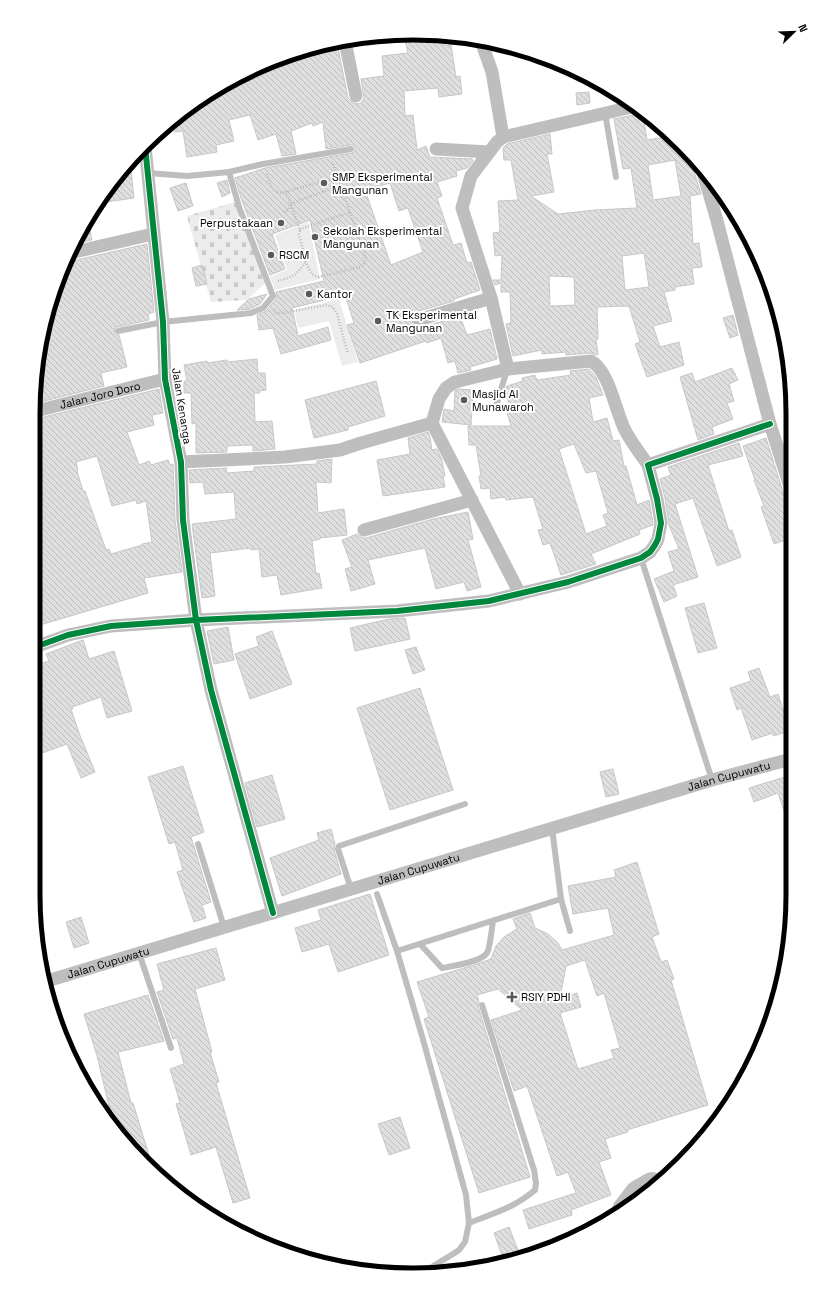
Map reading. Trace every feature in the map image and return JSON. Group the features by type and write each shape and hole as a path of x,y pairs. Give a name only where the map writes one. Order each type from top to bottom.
{"street":[{"path":"346,46 356,96"},
{"path":"483,46 492,72 503,136"},
{"path":"508,368 491,298 462,208 471,176 503,136 627,108"},
{"path":"436,149 489,152"},
{"name":"Jalan Kenanga","path":"146,153 163,322 165,379 181,462 184,520 196,620 211,690 273,912"},
{"path":"706,182 770,424 786,474"},
{"path":"76,252 154,234"},
{"path":"418,320 491,298"},
{"path":"40,645 68,635 111,626 196,620 397,611 489,601 520,594 581,578 641,558 650,552 658,539 661,523 657,499 648,464 624,428 605,378 596,364 591,362 508,368 455,382 446,388 439,399 432,423 520,594"},
{"name":"Jalan Joro Doro","path":"40,411 165,379"},
{"path":"181,462 285,457 340,450 432,423"},
{"path":"648,464 770,424"},
{"path":"364,530 472,500"},
{"name":"Jalan Cupuwatu","path":"50,980 712,780 786,760"}],"lane":[{"path":"605,113 616,176"},
{"path":"147,173 187,176 228,172 264,164 352,149"},
{"path":"118,331 163,322 251,313 263,308 273,296 239,207 228,172"},
{"path":"496,406 508,368"},
{"path":"641,558 712,780"},
{"path":"351,889 338,849 339,846 465,804"},
{"path":"552,828 561,899 570,931"},
{"path":"198,844 224,927"},
{"path":"377,894 397,951 466,1195 469,1223 465,1242 459,1250 431,1267"},
{"path":"397,951 561,899"},
{"path":"420,944 442,968 481,958 487,952 493,921"},
{"path":"139,953 171,1048"},
{"path":"469,1223 502,1211 521,1202 535,1190 536,1183 534,1170 482,1005"}],"path":[{"path":"286,191 300,230 299,234 310,272 316,277 319,277 360,267 364,264 366,258 329,152"},
{"path":"270,184 273,189 278,192 338,177"},
{"path":"290,204 341,185"},
{"path":"284,212 289,209 290,204"},
{"path":"300,230 350,212"},
{"path":"273,296 274,287 277,282 294,276 306,261"},
{"path":"268,302 276,313 326,305 333,307 337,314 348,354"}],"green space":[{"path":"235,202 266,282 247,300 211,302 187,216"},
{"path":"308,222 320,279 275,290 270,277 287,270 275,235"},
{"path":"339,299 358,362 342,366 329,321 298,328 294,310"}],"building":[{"path":"405,40 444,42 445,46 451,45 456,77 460,76 462,94 439,97 438,88 404,91 405,116 413,115 417,150 426,146 430,157 472,159 473,161 467,168 456,171 457,176 437,182 442,196 437,198 453,245 461,243 467,263 471,262 480,290 454,299 454,301 415,312 410,318 410,322 413,326 420,328 460,316 467,335 490,329 497,359 470,367 471,370 458,373 455,361 448,363 441,338 427,343 426,341 360,363 347,325 354,323 345,295 292,308 298,336 328,327 331,340 281,354 273,328 259,330 257,315 266,311 276,299 276,292 324,281 310,220 272,234 285,269 270,275 235,178 265,168 352,153 355,151 355,148 353,145 350,145 326,149 323,122 313,126 312,123 291,131 296,154 282,156 276,134 258,140 250,115 229,120 234,141 216,145 217,152 187,157 183,131 175,132 174,127 206,103 248,78 293,60 338,48 348,98 353,103 358,104 362,102 364,98 361,79 384,76 382,56 408,53","holes":["390,183 399,211 408,208 423,252 391,265 365,190"]},
{"path":"589,92 590,103 577,105 576,93"},
{"path":"636,114 644,120 647,140 664,137 693,167 701,194 690,196 693,244 699,243 702,267 692,268 694,284 675,287 675,290 664,292 672,321 653,326 660,347 679,342 684,365 647,377 635,344 640,342 629,306 597,307 598,339 596,339 598,355 590,353 566,355 566,352 542,354 542,350 513,356 506,324 511,323 510,292 501,292 501,283 495,285 493,280 501,280 502,255 495,256 493,233 500,232 498,201 518,200 511,160 504,160 503,148 507,144 550,134 552,154 547,154 554,192 531,196 558,214 637,208 631,168 623,169 614,119","holes":["675,160 681,196 653,200 648,165","644,253 649,287 625,290 622,256","549,276 574,277 575,305 550,306"]},
{"path":"131,170 134,198 106,202"},
{"path":"227,180 230,193 222,197 217,183"},
{"path":"186,183 193,206 178,211 170,188"},
{"path":"89,227 92,240 81,242"},
{"path":"147,244 154,312 148,314 149,320 117,327 114,330 115,334 119,335 127,367 101,373 104,386 40,402 43,364 47,340 60,293 72,261"},
{"path":"202,265 207,284 196,286 192,268"},
{"path":"267,294 260,304 250,309 237,310 249,299"},
{"path":"733,315 738,335 730,338 723,318"},
{"path":"257,359 258,373 265,373 266,390 259,391 260,393 254,393 255,422 272,421 275,449 253,451 253,445 227,446 227,452 196,453 196,423 192,424 191,393 184,393 184,381 187,381 184,365 207,361 207,363 227,360 227,362"},
{"path":"732,368 738,380 729,384 734,401 727,403 733,419 712,427 714,434 698,440 680,377 692,373 695,382"},
{"path":"589,369 596,377 603,395 589,398 593,422 607,418 613,441 619,440 624,466 626,466 637,505 649,500 653,525 639,530 640,534 591,554 596,564 561,575 550,543 543,545 538,530 543,529 533,497 506,500 505,497 491,499 490,488 481,489 479,476 481,476 476,445 469,445 468,426 511,426 507,412 511,411 505,390 507,386 523,381 522,378 535,375 537,380 571,375 570,371","holes":["574,444 586,473 596,471 608,513 603,515 607,526 586,534 559,449"]},
{"path":"376,381 385,416 348,427 348,430 314,438 305,400"},
{"path":"159,389 163,413 152,415 154,425 127,432 139,465 149,461 151,465 168,460 170,465 173,464 175,520 182,572 144,578 148,593 40,625 40,418","holes":["97,456 112,506 136,500 137,504 146,501 152,542 111,554 109,549 106,550 85,491 83,491 76,462"]},
{"path":"458,389 473,390 471,425 442,422 444,409 454,411 455,391"},
{"path":"428,432 432,450 437,449 442,460 445,476 443,477 445,487 383,496 377,460 410,454 408,438"},
{"path":"766,438 786,498 786,540 774,544 761,507 764,506 743,446"},
{"path":"739,443 743,456 708,465 729,531 732,530 741,557 717,566 693,498 675,504 698,577 673,585 677,596 664,602 654,579 674,571 668,552 679,549 669,525 665,498 660,479 671,475 668,467"},
{"path":"332,459 331,483 316,482 318,513 344,509 347,535 320,538 312,541 316,574 319,573 322,588 281,595 277,575 262,577 259,549 251,550 251,548 210,553 215,596 202,598 192,524 236,519 234,492 205,494 203,482 190,483 189,470 227,468 226,473 254,471 254,467 317,464 317,461"},
{"path":"468,512 473,539 468,540 481,587 467,591 464,582 436,589 425,548 368,560 375,584 351,591 345,569 352,567 342,540 357,534 362,538 366,538 433,519"},
{"path":"704,603 717,648 698,653 685,608"},
{"path":"405,618 410,639 355,651 350,628 389,619"},
{"path":"228,627 234,660 214,664 207,631"},
{"path":"272,631 292,684 250,699 235,654 259,646 256,637"},
{"path":"83,640 89,659 114,651 132,711 107,718 101,697 72,707 73,709 71,709 79,733 95,772 81,778 67,744 40,754 40,664 49,661 46,654"},
{"path":"416,647 425,670 413,674 405,650"},
{"path":"759,668 770,697 778,694 786,719 786,732 773,736 773,733 752,740 741,708 737,710 730,688 751,681 748,672"},
{"path":"420,688 453,790 390,810 357,708"},
{"path":"183,766 204,832 191,837 211,902 202,905 206,918 194,922 177,872 183,870 175,842 169,844 148,777"},
{"path":"613,769 619,794 606,797 600,772"},
{"path":"272,775 285,819 257,827 245,783"},
{"path":"785,777 786,817 778,793 754,802 749,788"},
{"path":"331,829 335,844 334,850 341,874 282,896 270,858 319,840 317,833"},
{"path":"637,862 659,934 652,937 661,962 667,960 674,979 671,980 708,1105 627,1130 628,1132 605,1139 611,1158 599,1162 611,1195 571,1210 572,1215 529,1229 523,1210 576,1193 568,1172 557,1176 527,1086 514,1091 491,1020 522,1010 498,989 477,995 479,1002 478,1006 530,1177 479,1193 424,1019 429,1017 417,982 491,959 496,946 504,937 517,929 513,919 530,913 535,928 548,934 558,943 562,950 614,935 608,908 573,914 568,886 616,877 614,870","holes":["585,960 597,996 604,993 620,1048 611,1050 614,1058 578,1069 560,1013 581,1007 577,993 560,998 566,966"]},
{"path":"370,894 389,955 338,972 329,944 302,952 295,928 321,920 318,910"},
{"path":"81,917 89,943 74,948 66,922"},
{"path":"216,948 225,980 195,989 212,1052 210,1052 219,1082 216,1083 250,1198 233,1203 216,1147 191,1155 176,1104 180,1103 170,1069 184,1064 177,1038 173,1039 157,992 164,990 157,964"},
{"path":"148,995 164,1041 118,1052 131,1103 133,1103 151,1160 111,1113 97,1056 84,1014"},
{"path":"400,1117 410,1148 389,1155 378,1124"},
{"path":"509,1227 519,1252 503,1257 494,1233"}],"cycle path":[{"path":"146,153 163,322 165,379 181,462 183,520 196,620 211,690 273,913"},
{"path":"40,645 68,635 111,626 196,620 397,611 489,601 568,582 641,558 650,552 655,545 658,539 661,523 657,499 648,465 770,424"}],"place":[{"name":"SMP Eksperimental Mangunan","path":"324,183"},
{"name":"Perpustakaan","path":"281,223"},
{"name":"Sekolah Eksperimental Mangunan","path":"315,237"},
{"name":"RSCM","path":"271,255"},
{"name":"Kantor","path":"309,294"},
{"name":"TK Eksperimental Mangunan","path":"378,321"},
{"name":"Masjid Al Munawaroh","path":"464,400"},
{"name":"RSIY PDHI","path":"512,997"}]}
